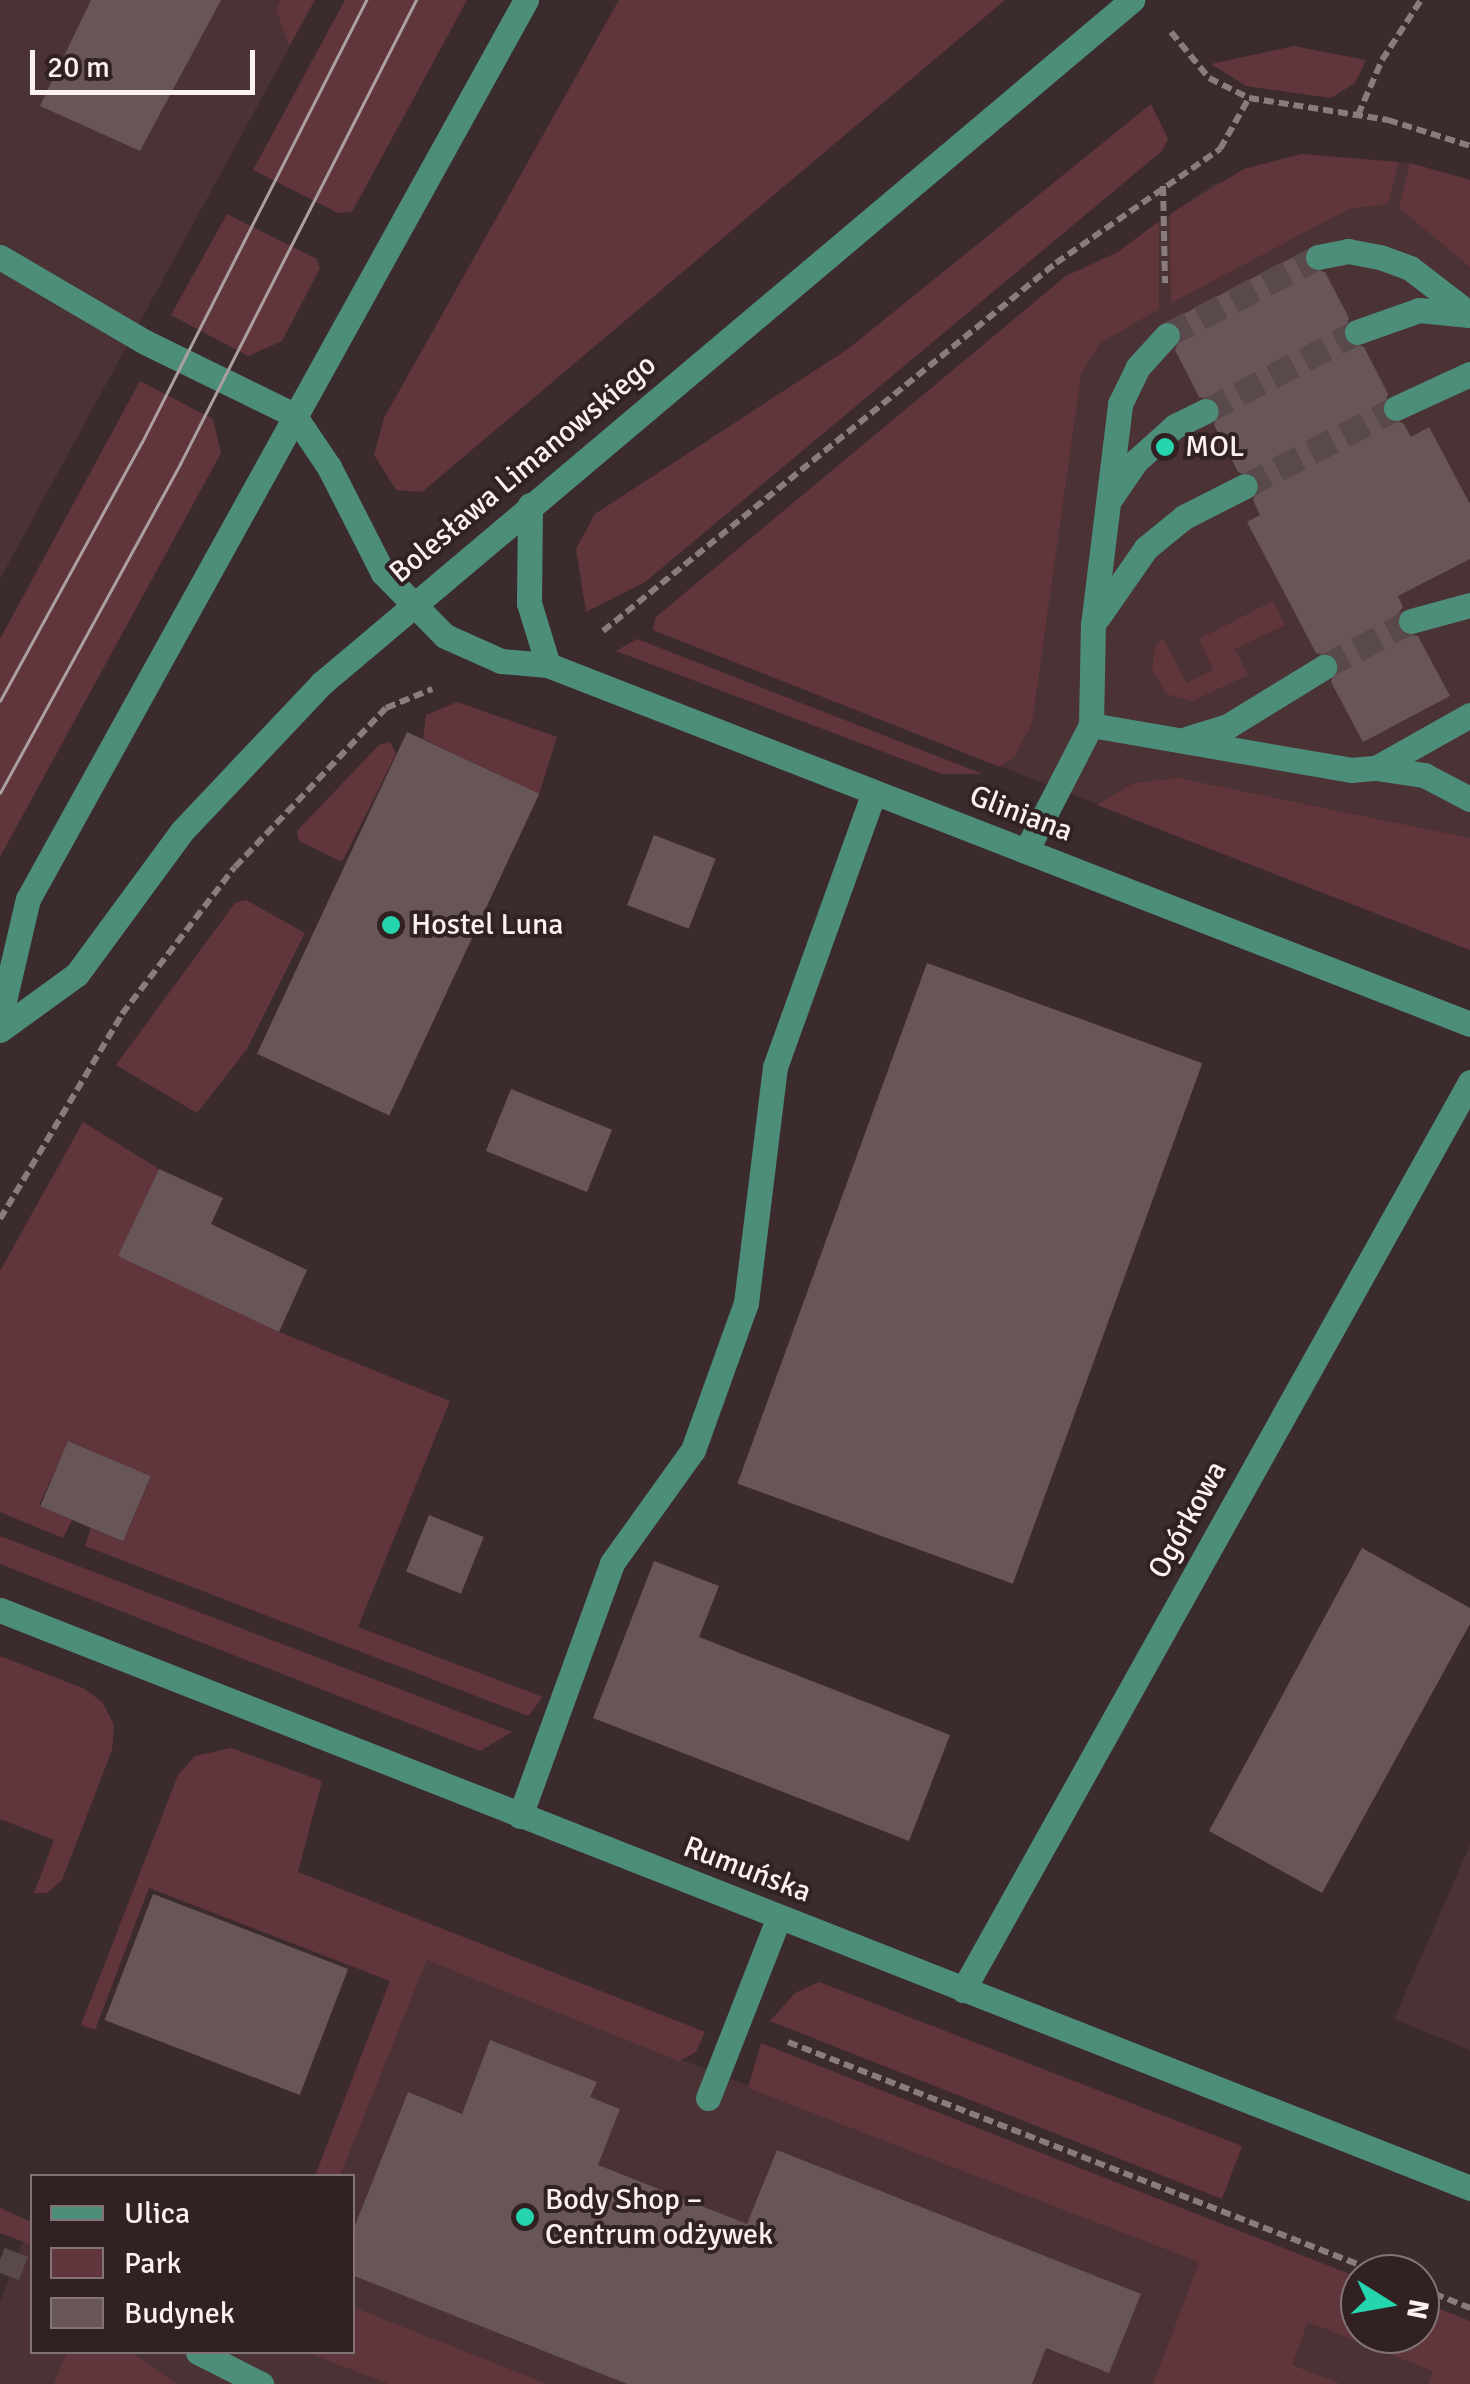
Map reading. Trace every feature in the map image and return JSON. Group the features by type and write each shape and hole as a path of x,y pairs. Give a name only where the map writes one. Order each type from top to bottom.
{"street":[{"path":"0,1018 28,899 526,0"},
{"name":"Bolesława Limanowskiego","path":"0,1030 77,974 182,830 275,727 530,505 1132,0"},
{"path":"1318,257 1348,252 1396,262 1470,315"},
{"path":"0,256 145,342 294,416"},
{"path":"1357,332 1419,310 1470,315"},
{"path":"1026,851 1091,725 1093,625 1104,508 1120,404 1138,367 1167,335"},
{"path":"1396,408 1470,374"},
{"path":"1104,508 1136,461 1175,426 1206,411"},
{"name":"Gliniana","path":"294,416 329,466 383,573 410,607 445,636 501,661 548,665 1470,1024"},
{"path":"1093,625 1146,548 1184,517 1245,486"},
{"path":"530,505 529,603 548,665"},
{"path":"1411,621 1470,605"},
{"path":"1184,740 1228,726 1324,667"},
{"path":"1376,768 1470,715"},
{"path":"1091,725 1315,767 1376,768 1424,776 1470,799"},
{"path":"520,1816 612,1563 693,1450 746,1303 776,1066 874,792"},
{"name":"Ogórkowa","path":"963,1990 1470,1082"},
{"name":"Rumuńska","path":"0,1610 1470,2188"},
{"path":"708,2098 779,1918"},
{"path":"202,2354 262,2384"}],"path":[{"path":"1358,115 1382,60 1421,0"},
{"path":"1196,65 1249,98 1358,115 1470,146"},
{"path":"594,637 647,602 1056,263 1163,184 1220,150 1249,98"},
{"path":"1163,184 1167,335"},
{"path":"0,1219 122,1014 235,867 386,708 405,696 449,688"},
{"path":"738,2022 1340,2257"},
{"path":"1440,2296 1470,2308"}],"shaded area":[{"path":"0,0 315,0 0,579"},
{"name":"MOL","path":"1301,154 1410,163 1470,180 1470,950 653,630 656,617 1066,276 1118,252 1212,185"},
{"path":"1470,1845 1470,2050 1394,2019"},
{"path":"427,1960 1340,2317 1340,2354 1404,2354 1470,2384 0,2384 0,2301 27,2232 30,2354 355,2354 355,2174 341,2174"}],"green space":[{"path":"281,0 315,0 289,46 276,10"},
{"path":"345,0 467,0 352,212 338,213 253,170"},
{"path":"619,0 1005,0 422,492 396,490 374,455 384,418"},
{"path":"1294,46 1366,60 1355,83 1331,98 1246,86 1211,64"},
{"path":"1151,104 1168,139 1162,151 645,582 586,612 576,549 595,514 848,349"},
{"path":"1301,154 1399,162 1388,204 1349,209 1171,303 1170,214 1244,169"},
{"path":"1410,163 1470,180 1470,267 1399,208"},
{"path":"227,214 317,259 320,268 282,341 248,356 171,315"},
{"path":"1159,221 1159,309 1099,344 1081,375 1032,723 1015,756 1000,767 653,630 656,617 1066,276 1118,252"},
{"path":"140,381 213,419 221,453 0,857 0,639"},
{"path":"1273,601 1285,625 1235,649 1248,675 1192,701 1166,694 1152,669 1156,644 1163,638 1187,683 1213,670 1199,639"},
{"path":"637,639 983,774 942,774 616,651"},
{"path":"457,702 557,737 539,794 423,739 426,715"},
{"path":"390,742 396,754 342,862 299,841 297,831 379,745"},
{"path":"1178,778 1470,838 1470,950 1097,805 1134,783"},
{"path":"246,900 305,933 247,1049 197,1113 116,1065 235,903"},
{"path":"83,1122 159,1169 119,1255 279,1332 450,1401 358,1627 543,1697 528,1716 85,1546 91,1528 123,1542 151,1477 69,1441 39,1505 72,1520 63,1538 0,1512 0,1271"},
{"path":"0,1536 512,1732 480,1751 0,1564"},
{"path":"0,1656 85,1689 103,1703 114,1725 112,1750 62,1880 47,1893 34,1893 54,1840 0,1819"},
{"path":"231,1748 322,1781 298,1872 705,2032 696,2052 679,2061 427,1960 341,2174 316,2174 390,1981 149,1888 95,2030 81,2025 178,1775 195,1756"},
{"path":"819,1982 1242,2146 1222,2199 770,2021 795,1993"},
{"path":"761,2043 1340,2270 1340,2335 1308,2322 1292,2365 1341,2384 1153,2384 1199,2262 748,2088"},
{"path":"0,2208 30,2221 30,2244 0,2233"},
{"path":"355,2308 547,2384 389,2384 311,2354 355,2354"},
{"path":"1440,2309 1470,2321 1470,2384 1429,2384 1433,2371 1390,2354 1440,2354"},
{"path":"66,2354 134,2354 177,2384 54,2384"}],"building":[{"path":"91,0 221,0 140,151 40,106"},
{"path":"1303,252 1305,267 1325,272 1349,318 1342,338 1364,347 1388,394 1382,416 1403,423 1411,437 1429,427 1470,504 1470,559 1398,596 1403,607 1395,618 1400,633 1418,636 1450,696 1363,742 1331,682 1338,659 1316,653 1247,522 1260,515 1253,500 1260,480 1238,472 1214,425 1220,403 1199,397 1175,350 1183,331 1172,320"},
{"name":"Hostel Luna","path":"407,732 539,794 389,1115 257,1054"},
{"path":"654,835 716,859 689,929 627,905"},
{"path":"927,963 1202,1063 1013,1584 738,1484"},
{"path":"511,1089 612,1130 587,1192 486,1151"},
{"path":"159,1169 223,1198 211,1224 307,1270 279,1332 118,1256"},
{"path":"68,1441 151,1476 123,1542 40,1506"},
{"path":"429,1515 484,1537 461,1594 406,1572"},
{"path":"1362,1548 1470,1608 1470,1624 1322,1893 1209,1831"},
{"path":"654,1561 719,1586 699,1637 950,1735 909,1841 593,1718"},
{"path":"153,1894 348,1969 300,2095 105,2020"},
{"path":"490,2040 597,2082 590,2097 620,2109 598,2165 747,2224 777,2150 1141,2294 1109,2373 1046,2348 1032,2384 627,2384 355,2276 355,2225 408,2092 462,2114"}],"tunnel":[{"path":"1167,335 1318,257"},
{"path":"1206,411 1357,332"},
{"path":"1245,486 1396,408"},
{"path":"1324,667 1411,621"},
{"path":"0,2259 30,2270"}],"tram line":[{"path":"0,701 142,442 366,0"},
{"path":"0,793 180,464 416,0"}],"place":[{"name":"MOL","path":"1165,447"},
{"name":"Hostel Luna","path":"391,925"},
{"name":"Body Shop – Centrum odżywek","path":"525,2217"}]}
